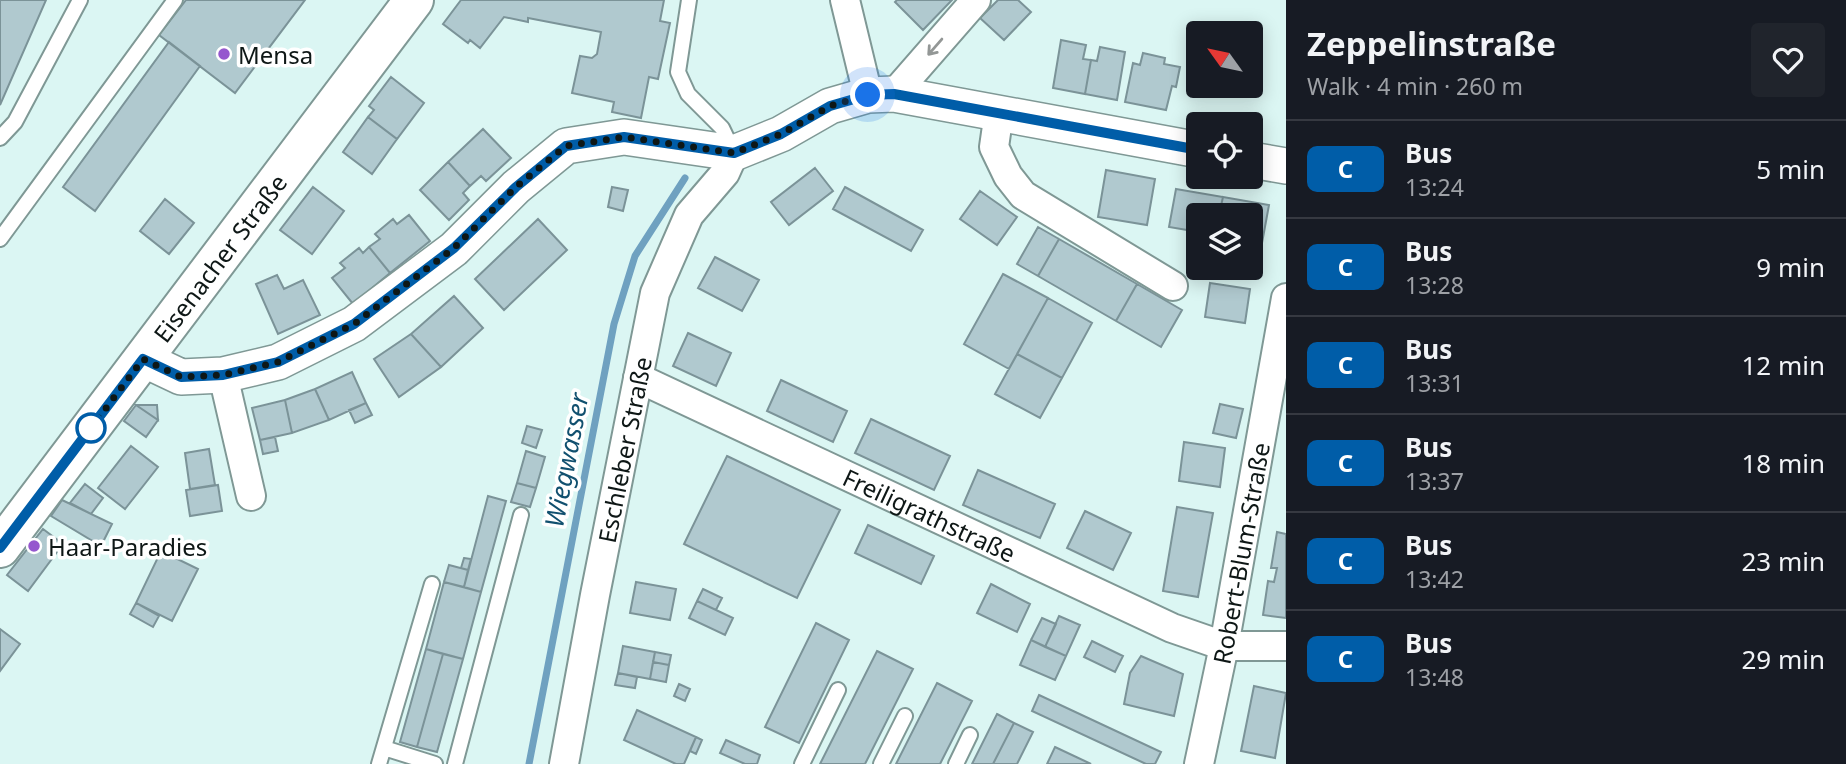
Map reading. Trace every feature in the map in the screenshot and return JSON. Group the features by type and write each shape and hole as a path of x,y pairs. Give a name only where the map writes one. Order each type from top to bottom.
{"main road":[{"name":"Eisenacher Straße","path":"0,548 414,0"}],"street":[{"path":"845,0 881,94"},
{"path":"881,94 976,0"},
{"path":"143,359 181,377 223,375 278,362 354,324 454,248 516,187 566,146 624,137 734,153 781,134 830,106 881,94 999,112 1186,148"},
{"path":"999,112 994,147 1008,176 1023,195 1173,286"},
{"name":"Eschleber Straße","path":"564,764 655,293 689,215 725,173 734,153"},
{"path":"1263,162 1286,166"},
{"name":"Robert-Blum-Straße","path":"1199,764 1224,646 1286,298"},
{"path":"223,375 251,496"},
{"name":"Freiligrathstraße","path":"638,377 1172,628 1224,646 1286,646"}],"lane":[{"path":"0,138 15,122 80,0"},
{"path":"0,239 175,0"},
{"path":"689,0 678,72 688,94 722,128 734,153"},
{"path":"455,764 521,515"},
{"path":"379,764 432,584"},
{"path":"802,764 838,690"},
{"path":"881,764 905,716"},
{"path":"956,764 970,735"},
{"path":"384,748 435,764"}],"building":[{"path":"0,0 46,0 0,105"},
{"name":"Mensa","path":"186,0 305,0 235,93 159,35"},
{"path":"461,0 664,0 660,21 670,23 658,79 649,77 641,118 612,112 614,102 572,93 580,56 592,58 597,54 601,32 528,18 528,22 504,17 480,48 470,40 468,43 443,24"},
{"path":"952,0 923,30 895,2"},
{"path":"998,0 1018,0 1031,12 1004,40 980,18"},
{"path":"1061,40 1086,45 1083,59 1091,60 1085,94 1053,88"},
{"path":"169,42 200,66 95,211 63,187"},
{"path":"1100,47 1125,52 1117,100 1085,94 1091,60 1097,61"},
{"path":"1143,53 1165,58 1164,64 1180,67 1176,87 1172,86 1166,110 1125,102 1133,63 1140,65"},
{"path":"391,77 424,103 397,139 368,117 374,110 369,106"},
{"path":"368,117 397,139 372,174 343,152"},
{"path":"483,129 511,158 486,181 481,176 470,186 448,162"},
{"path":"448,162 470,186 463,193 469,200 449,220 420,190"},
{"path":"815,168 833,191 789,225 771,202"},
{"path":"1106,170 1155,179 1147,225 1098,217"},
{"path":"313,187 344,211 312,254 280,230"},
{"path":"612,187 628,190 623,211 608,207"},
{"path":"845,187 923,230 911,251 833,209"},
{"path":"1176,189 1223,197 1222,203 1186,203 1186,230 1169,227"},
{"path":"980,191 1017,217 997,245 960,219"},
{"path":"1223,197 1258,203 1222,203"},
{"path":"165,199 194,223 169,254 140,231"},
{"path":"1263,204 1269,205 1263,238"},
{"path":"409,215 430,241 390,273 369,247 380,239 375,234 393,219 397,224"},
{"path":"538,219 567,250 504,310 475,279"},
{"path":"1038,227 1059,239 1038,276 1017,264"},
{"path":"1059,239 1137,284 1116,321 1038,276"},
{"path":"369,247 390,273 353,304 332,278 345,268 340,263 359,248 363,253"},
{"path":"715,257 759,280 742,311 698,288"},
{"path":"1003,274 1048,298 1009,369 964,344"},
{"path":"277,275 284,289 303,280 320,315 278,334 256,284"},
{"path":"1210,283 1250,289 1245,323 1205,317"},
{"path":"1137,284 1182,310 1161,347 1116,321"},
{"path":"454,296 483,328 441,367 411,334"},
{"path":"1048,298 1092,323 1062,378 1017,354"},
{"path":"688,333 731,353 716,386 673,366"},
{"path":"411,334 441,367 399,397 374,359"},
{"path":"1017,354 1062,378 1040,418 995,394"},
{"path":"352,372 366,403 329,420 315,389"},
{"path":"781,380 847,411 833,442 767,411"},
{"path":"315,389 329,420 292,433 285,400"},
{"path":"285,400 292,433 260,440 252,408"},
{"path":"366,403 372,415 355,423 349,410"},
{"path":"1220,404 1243,409 1236,438 1213,433"},
{"path":"136,405 157,405 158,420"},
{"path":"136,405 158,420 146,437 124,421"},
{"path":"871,419 950,456 934,490 855,453"},
{"path":"527,426 542,430 536,448 522,443"},
{"path":"275,437 278,451 263,454 260,440"},
{"path":"1184,442 1225,448 1220,487 1179,481"},
{"path":"131,446 158,467 125,509 98,488"},
{"path":"209,449 215,485 190,489 185,453"},
{"path":"526,451 545,457 536,488 517,483"},
{"path":"727,456 840,510 797,598 684,544"},
{"path":"978,470 1055,504 1040,538 963,505"},
{"path":"517,483 536,488 530,507 511,502"},
{"path":"85,484 103,498 91,514 70,503"},
{"path":"218,485 222,511 190,516 186,490"},
{"path":"488,496 506,501 481,592 464,587"},
{"path":"62,500 112,524 101,546 51,516"},
{"path":"1177,507 1213,513 1198,597 1163,591"},
{"path":"1085,511 1131,533 1113,570 1067,548"},
{"path":"868,525 934,556 921,584 855,553"},
{"path":"43,529 63,544 28,591 7,575"},
{"path":"1277,532 1286,534 1286,618 1263,615 1268,581 1274,582 1277,568 1271,568"},
{"path":"161,551 198,569 172,621 136,603"},
{"path":"464,558 471,559 468,570 461,568"},
{"path":"449,565 468,570 464,587 444,582"},
{"path":"444,582 481,592 463,659 426,649"},
{"path":"636,582 676,589 670,620 630,613"},
{"path":"991,584 1030,604 1017,632 977,613"},
{"path":"703,589 722,598 716,610 697,601"},
{"path":"697,601 733,618 725,635 689,618"},
{"path":"136,603 159,616 153,627 130,614"},
{"path":"1059,616 1080,625 1066,656 1045,647"},
{"path":"1042,618 1056,624 1045,647 1031,640"},
{"path":"816,623 849,640 799,743 765,727"},
{"path":"0,629 20,644 0,671"},
{"path":"1031,640 1066,656 1055,680 1020,665"},
{"path":"1092,641 1123,656 1115,672 1084,657"},
{"path":"623,646 655,652 650,679 618,673"},
{"path":"426,649 443,654 417,747 400,742"},
{"path":"877,651 913,669 865,764 820,764"},
{"path":"655,652 671,655 669,665 653,662"},
{"path":"443,654 463,659 437,752 417,747"},
{"path":"1141,656 1183,674 1174,716 1124,704 1130,673"},
{"path":"653,662 669,665 666,682 650,679"},
{"path":"618,673 637,677 635,688 615,685"},
{"path":"937,683 972,701 940,764 896,764"},
{"path":"679,684 690,689 685,701 674,696"},
{"path":"1254,686 1286,693 1275,758 1241,751"},
{"path":"1039,695 1161,752 1155,764 1146,764 1032,711"},
{"path":"637,710 696,737 684,764 676,764 624,740"},
{"path":"997,714 1014,723 993,764 972,764"},
{"path":"1014,723 1033,732 1017,764 993,764"},
{"path":"696,737 702,740 696,754 690,751"},
{"path":"726,740 760,755 757,764 745,764 720,753"},
{"path":"1055,747 1091,764 1047,764"}],"waterway":[{"name":"Wiegwasser","path":"529,764 614,324 635,256 685,178"}],"bus line":[{"name":"C","path":"0,548 143,359 181,377 223,375 278,362 354,324 454,248 516,187 566,146 624,137 734,153 781,134 830,106 868,95 894,94 1186,148"}],"place":[{"name":"Mensa","path":"224,54"},
{"name":"Haar-Paradies","path":"34,546"}],"route":[{"path":"91,428 143,359 181,377 223,375 278,362 354,324 454,248 516,187 566,146 624,137 734,153 781,134 830,106 868,95"}]}
